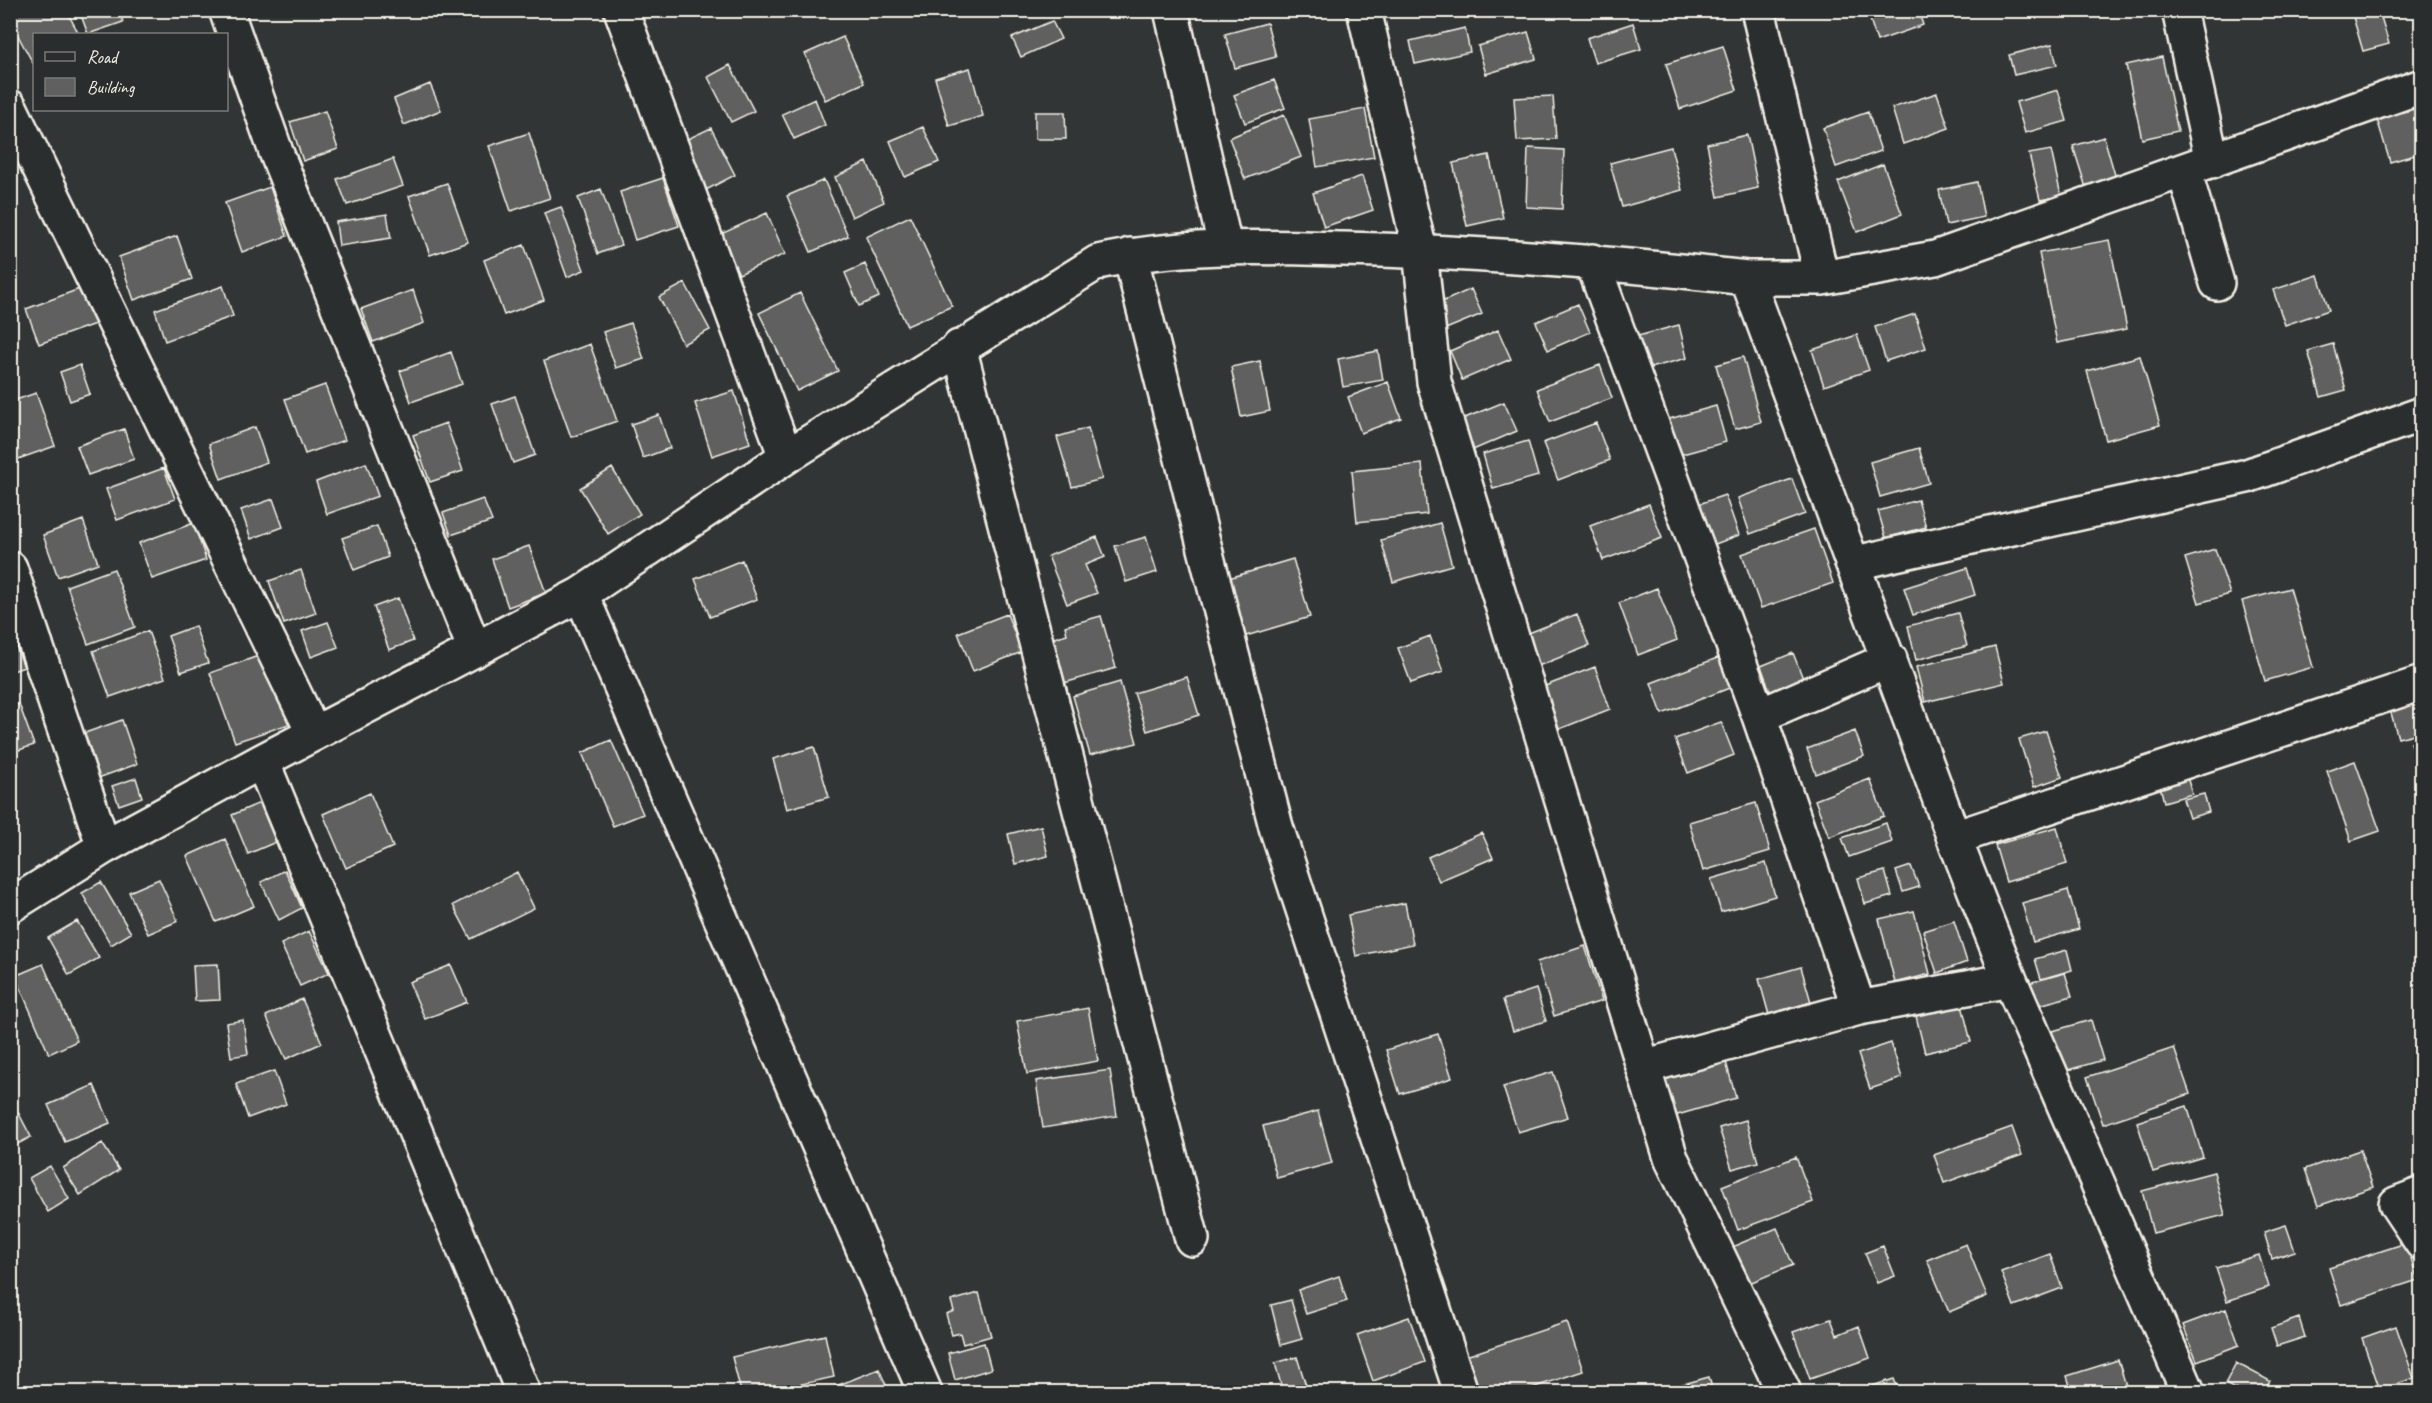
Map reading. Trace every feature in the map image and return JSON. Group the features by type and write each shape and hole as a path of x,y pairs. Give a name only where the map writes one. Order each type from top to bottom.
{"street":[{"path":"226,10 276,152 475,650"},
{"path":"621,10 786,457"},
{"path":"1171,10 1224,246"},
{"path":"1364,10 1420,251 1434,382 1671,1158 1784,1392"},
{"path":"1758,10 1822,278"},
{"path":"2179,10 2198,165 2217,283"},
{"path":"10,906 104,847 262,761 581,594 786,457 1098,262 1130,255 1224,246 1420,251 1592,261 1747,278 1822,278 1935,258 2421,86"},
{"path":"10,107 314,734"},
{"path":"1130,255 1276,827 1461,1392"},
{"path":"1592,261 1759,716 1859,1008"},
{"path":"1747,278 1855,563 1954,838 2010,980 2187,1392"},
{"path":"959,347 1192,1239"},
{"path":"1855,563 2247,476 2421,414"},
{"path":"10,568 104,847"},
{"path":"581,594 925,1392"},
{"path":"1759,716 1890,659"},
{"path":"1954,838 2421,683"},
{"path":"262,761 523,1392"},
{"path":"1643,1067 1859,1008 2010,980"},
{"path":"2421,1194 2396,1204 2421,1243"}],"building":[{"path":"20,10 66,10 78,33 33,33 33,63 10,21 10,16"},
{"path":"79,10 119,10 123,22 88,33"},
{"path":"921,10 946,10 925,20"},
{"path":"1867,10 1918,10 1923,25 1877,41"},
{"path":"2351,10 2379,10 2389,44 2363,51"},
{"path":"1052,21 1061,39 1021,57 1012,38"},
{"path":"1267,23 1276,57 1235,68 1225,34"},
{"path":"1633,23 1641,49 1595,63 1587,38"},
{"path":"1465,28 1470,52 1415,64 1410,41"},
{"path":"1528,32 1536,59 1486,74 1478,46"},
{"path":"843,37 864,83 825,100 805,54"},
{"path":"2052,44 2057,65 2014,75 2009,55"},
{"path":"1723,46 1737,90 1680,109 1666,64"},
{"path":"2162,57 2178,131 2142,139 2126,65"},
{"path":"730,65 754,111 731,122 708,77"},
{"path":"970,68 983,116 949,126 935,78"},
{"path":"1274,80 1285,108 1245,123 1234,95"},
{"path":"430,84 441,110 404,125 394,99"},
{"path":"2058,90 2067,121 2025,133 2016,102"},
{"path":"1937,93 1949,128 1903,144 1892,108"},
{"path":"1553,96 1556,139 1517,141 1514,98"},
{"path":"815,99 825,125 794,139 782,114"},
{"path":"2422,107 2422,153 2390,162 2377,119"},
{"path":"1365,109 1374,157 1317,167 1309,119"},
{"path":"325,111 338,149 303,161 290,122"},
{"path":"1035,112 1065,112 1066,139 1035,139"},
{"path":"1868,112 1881,151 1836,167 1823,128"},
{"path":"1284,115 1301,157 1245,179 1229,138"},
{"path":"923,127 939,162 905,177 890,141"},
{"path":"711,128 735,175 706,190 681,142"},
{"path":"529,133 550,198 511,211 489,146"},
{"path":"1747,135 1758,188 1718,197 1707,144"},
{"path":"2104,137 2117,182 2087,191 2073,146"},
{"path":"1671,147 1682,190 1622,207 1610,163"},
{"path":"1528,148 1564,150 1562,209 1526,207"},
{"path":"2051,150 2061,196 2040,200 2029,154"},
{"path":"1489,155 1503,218 1467,226 1453,163"},
{"path":"393,159 403,186 347,205 337,179"},
{"path":"867,162 884,202 852,217 835,177"},
{"path":"1883,164 1902,214 1857,232 1838,182"},
{"path":"1362,176 1373,210 1324,227 1313,193"},
{"path":"663,178 679,226 635,240 620,192"},
{"path":"824,180 848,236 811,252 787,196"},
{"path":"1977,182 1984,217 1946,225 1939,190"},
{"path":"447,183 468,242 430,255 409,196"},
{"path":"270,187 287,236 242,252 225,203"},
{"path":"601,189 621,245 598,254 578,198"},
{"path":"561,207 584,270 567,277 544,213"},
{"path":"767,213 785,254 739,274 721,234"},
{"path":"387,214 391,238 339,246 336,222"},
{"path":"910,216 952,306 907,326 866,237"},
{"path":"177,236 192,279 134,300 119,257"},
{"path":"2109,240 2127,329 2057,343 2039,253"},
{"path":"524,245 544,300 504,315 484,260"},
{"path":"865,264 879,297 859,306 845,273"},
{"path":"2318,275 2329,310 2285,325 2273,290"},
{"path":"685,283 710,330 683,344 659,297"},
{"path":"223,286 233,316 165,341 155,310"},
{"path":"82,288 95,324 39,344 26,309"},
{"path":"1471,289 1482,314 1441,331 1431,307"},
{"path":"413,290 424,323 373,342 361,309"},
{"path":"800,293 838,371 797,391 759,313"},
{"path":"1578,304 1590,332 1548,350 1536,322"},
{"path":"1915,314 1926,348 1886,361 1875,327"},
{"path":"631,323 644,359 616,368 603,332"},
{"path":"1679,325 1687,358 1646,369 1638,336"},
{"path":"1498,330 1511,359 1462,380 1450,351"},
{"path":"1857,335 1869,370 1824,386 1812,350"},
{"path":"590,344 617,421 571,437 544,361"},
{"path":"2333,344 2346,390 2321,397 2308,351"},
{"path":"1378,351 1383,380 1343,387 1338,359"},
{"path":"451,352 462,384 411,402 400,371"},
{"path":"2140,356 2160,425 2106,440 2087,371"},
{"path":"1743,357 1761,422 1735,429 1716,365"},
{"path":"1260,361 1270,411 1241,417 1231,367"},
{"path":"80,365 90,394 70,401 60,372"},
{"path":"1600,365 1612,398 1550,422 1537,389"},
{"path":"1388,382 1401,418 1361,433 1348,397"},
{"path":"325,385 345,440 305,454 285,399"},
{"path":"734,391 750,443 712,456 695,403"},
{"path":"36,393 55,446 10,462 10,402"},
{"path":"515,396 535,455 513,463 492,404"},
{"path":"1504,402 1517,431 1473,450 1460,420"},
{"path":"1716,406 1726,442 1679,455 1669,419"},
{"path":"659,415 670,448 643,458 631,424"},
{"path":"446,423 463,471 430,482 413,435"},
{"path":"1596,423 1610,460 1558,480 1543,443"},
{"path":"255,427 267,462 221,479 209,444"},
{"path":"1088,428 1102,479 1072,487 1057,437"},
{"path":"124,429 134,459 88,475 77,446"},
{"path":"1528,441 1538,476 1493,489 1483,454"},
{"path":"1919,448 1929,483 1880,497 1870,462"},
{"path":"366,463 378,496 327,514 316,482"},
{"path":"1422,464 1427,514 1357,522 1352,471"},
{"path":"164,468 175,499 117,520 106,489"},
{"path":"612,468 640,514 608,534 580,488"},
{"path":"1792,479 1805,514 1750,534 1738,498"},
{"path":"1725,495 1739,535 1710,546 1696,505"},
{"path":"273,499 283,527 251,539 241,510"},
{"path":"483,499 492,521 451,535 443,513"},
{"path":"1918,500 1926,527 1886,538 1878,511"},
{"path":"1649,504 1662,538 1603,560 1590,526"},
{"path":"83,520 98,563 58,577 43,535"},
{"path":"194,523 206,560 152,579 139,543"},
{"path":"1440,523 1452,565 1393,582 1381,540"},
{"path":"377,526 388,557 354,570 342,538"},
{"path":"1814,529 1833,583 1761,608 1742,554"},
{"path":"1097,537 1105,557 1085,565 1097,593 1067,604 1048,556"},
{"path":"1146,537 1157,572 1126,582 1115,546"},
{"path":"529,546 546,593 508,607 492,559"},
{"path":"2215,549 2230,594 2199,603 2185,558"},
{"path":"1293,559 1310,617 1239,638 1222,580"},
{"path":"742,560 757,599 710,617 695,579"},
{"path":"1967,568 1975,595 1913,615 1904,588"},
{"path":"114,569 135,627 88,644 67,586"},
{"path":"301,570 316,613 284,624 269,581"},
{"path":"1657,588 1677,640 1638,655 1619,603"},
{"path":"2290,588 2313,667 2265,681 2242,601"},
{"path":"398,598 413,641 389,650 374,607"},
{"path":"1958,613 1967,646 1916,660 1908,626"},
{"path":"1007,614 1022,652 973,671 958,633"},
{"path":"1577,614 1589,646 1533,668 1521,636"},
{"path":"1101,616 1116,668 1064,683 1051,639 1067,634 1065,626"},
{"path":"328,622 338,647 311,657 302,631"},
{"path":"195,626 208,663 181,672 168,636"},
{"path":"10,630 24,667 10,672"},
{"path":"148,631 165,678 110,697 93,651"},
{"path":"1430,636 1443,672 1411,683 1398,648"},
{"path":"1995,647 2004,683 1925,702 1916,667"},
{"path":"1793,653 1804,681 1771,694 1761,666"},
{"path":"264,654 289,724 235,742 210,673"},
{"path":"1720,657 1732,687 1662,714 1651,683"},
{"path":"1595,667 1610,709 1547,734 1532,691"},
{"path":"1187,677 1199,715 1147,731 1134,693"},
{"path":"1120,682 1137,743 1090,755 1073,696"},
{"path":"2422,693 2422,732 2398,738 2388,702"},
{"path":"19,704 34,745 10,753 10,707"},
{"path":"122,720 137,764 98,778 82,734"},
{"path":"1721,722 1734,755 1688,773 1675,739"},
{"path":"1855,731 1864,756 1816,774 1807,749"},
{"path":"2046,731 2062,777 2034,787 2019,739"},
{"path":"2422,739 2422,760 2418,761 2411,743"},
{"path":"611,740 643,814 613,826 582,753"},
{"path":"814,747 829,797 787,809 773,759"},
{"path":"2355,761 2380,831 2351,841 2327,771"},
{"path":"2184,766 2192,794 2164,802 2157,774"},
{"path":"136,778 142,797 119,805 112,786"},
{"path":"1870,779 1884,816 1829,837 1815,800"},
{"path":"370,793 393,847 346,868 323,814"},
{"path":"2204,794 2209,812 2189,818 2183,799"},
{"path":"269,799 285,838 248,854 232,815"},
{"path":"1756,803 1770,851 1703,871 1689,822"},
{"path":"1886,823 1892,842 1849,857 1842,838"},
{"path":"1041,826 1048,856 1015,864 1008,834"},
{"path":"2057,827 2067,864 2006,882 1995,845"},
{"path":"1482,833 1493,858 1439,881 1428,857"},
{"path":"225,839 254,906 216,922 187,856"},
{"path":"1766,863 1775,896 1721,912 1711,879"},
{"path":"1911,866 1919,887 1903,892 1896,871"},
{"path":"285,870 302,908 279,920 261,882"},
{"path":"1885,871 1892,896 1865,904 1858,878"},
{"path":"517,872 534,908 471,939 453,905"},
{"path":"159,879 178,921 148,934 129,892"},
{"path":"101,882 131,933 111,945 82,893"},
{"path":"2068,890 2079,929 2033,942 2022,903"},
{"path":"1405,903 1413,944 1356,956 1348,915"},
{"path":"1914,911 1930,974 1895,983 1879,919"},
{"path":"77,921 99,958 69,975 48,938"},
{"path":"1954,921 1967,962 1937,973 1923,931"},
{"path":"309,931 329,973 300,986 281,944"},
{"path":"1585,946 1602,1001 1554,1016 1537,962"},
{"path":"2067,950 2072,970 2041,979 2035,959"},
{"path":"43,964 77,1041 49,1054 15,976"},
{"path":"218,964 220,1000 195,1001 193,965"},
{"path":"451,965 467,1002 425,1019 409,982"},
{"path":"1801,967 1811,1002 1769,1015 1759,979"},
{"path":"2065,973 2072,996 2032,1007 2025,984"},
{"path":"1536,989 1546,1021 1513,1031 1503,1000"},
{"path":"302,999 322,1043 286,1059 266,1016"},
{"path":"1962,1005 1971,1042 1925,1053 1916,1016"},
{"path":"1088,1008 1098,1061 1027,1074 1017,1021"},
{"path":"243,1020 248,1054 231,1057 226,1023"},
{"path":"2091,1020 2103,1060 2061,1072 2049,1032"},
{"path":"1438,1034 1452,1078 1400,1094 1386,1050"},
{"path":"1891,1043 1902,1078 1870,1089 1858,1054"},
{"path":"2174,1048 2190,1094 2103,1124 2087,1077"},
{"path":"1726,1062 1736,1098 1674,1116 1664,1080"},
{"path":"1110,1070 1117,1116 1043,1128 1036,1081"},
{"path":"274,1071 286,1104 248,1118 236,1084"},
{"path":"1553,1072 1568,1117 1518,1132 1503,1087"},
{"path":"94,1085 110,1123 65,1142 48,1105"},
{"path":"2187,1106 2203,1157 2153,1172 2137,1122"},
{"path":"17,1110 31,1137 10,1148 10,1114"},
{"path":"1318,1111 1332,1163 1277,1178 1263,1126"},
{"path":"1746,1120 1758,1162 1732,1169 1719,1128"},
{"path":"2012,1127 2022,1155 1944,1183 1934,1155"},
{"path":"102,1143 119,1170 80,1195 63,1168"},
{"path":"2360,1150 2373,1187 2318,1206 2305,1169"},
{"path":"1796,1157 1813,1202 1738,1230 1722,1186"},
{"path":"50,1166 69,1199 48,1212 29,1178"},
{"path":"2214,1172 2225,1215 2153,1233 2142,1191"},
{"path":"2286,1225 2295,1251 2272,1259 2264,1232"},
{"path":"1777,1228 1793,1265 1747,1284 1732,1247"},
{"path":"2406,1243 2418,1280 2341,1305 2329,1268"},
{"path":"1966,1244 1987,1296 1949,1312 1927,1260"},
{"path":"1883,1246 1895,1276 1877,1283 1865,1253"},
{"path":"2050,1254 2062,1288 2014,1306 2001,1272"},
{"path":"2259,1255 2269,1287 2227,1301 2216,1268"},
{"path":"1339,1276 1347,1301 1306,1314 1298,1290"},
{"path":"979,1293 991,1336 963,1344 960,1333 952,1335 946,1314 954,1311 951,1301"},
{"path":"1291,1300 1302,1339 1281,1345 1271,1305"},
{"path":"2226,1309 2239,1345 2197,1361 2183,1325"},
{"path":"1409,1317 1425,1362 1373,1381 1357,1335"},
{"path":"2299,1318 2305,1337 2277,1346 2271,1328"},
{"path":"1831,1319 1837,1335 1859,1326 1870,1358 1810,1379 1793,1332"},
{"path":"1567,1322 1583,1371 1520,1392 1479,1392 1466,1356"},
{"path":"2396,1326 2414,1378 2380,1390 2362,1338"},
{"path":"825,1335 834,1377 766,1392 741,1392 732,1357"},
{"path":"984,1343 991,1369 955,1380 948,1353"},
{"path":"1297,1357 1308,1392 1283,1392 1275,1363"},
{"path":"2118,1360 2128,1392 2072,1392 2067,1376"},
{"path":"2236,1363 2270,1381 2264,1392 2241,1392 2225,1384"},
{"path":"879,1369 889,1392 821,1392"},
{"path":"1709,1377 1713,1392 1655,1392"},
{"path":"1894,1379 1899,1392 1854,1392"}]}
